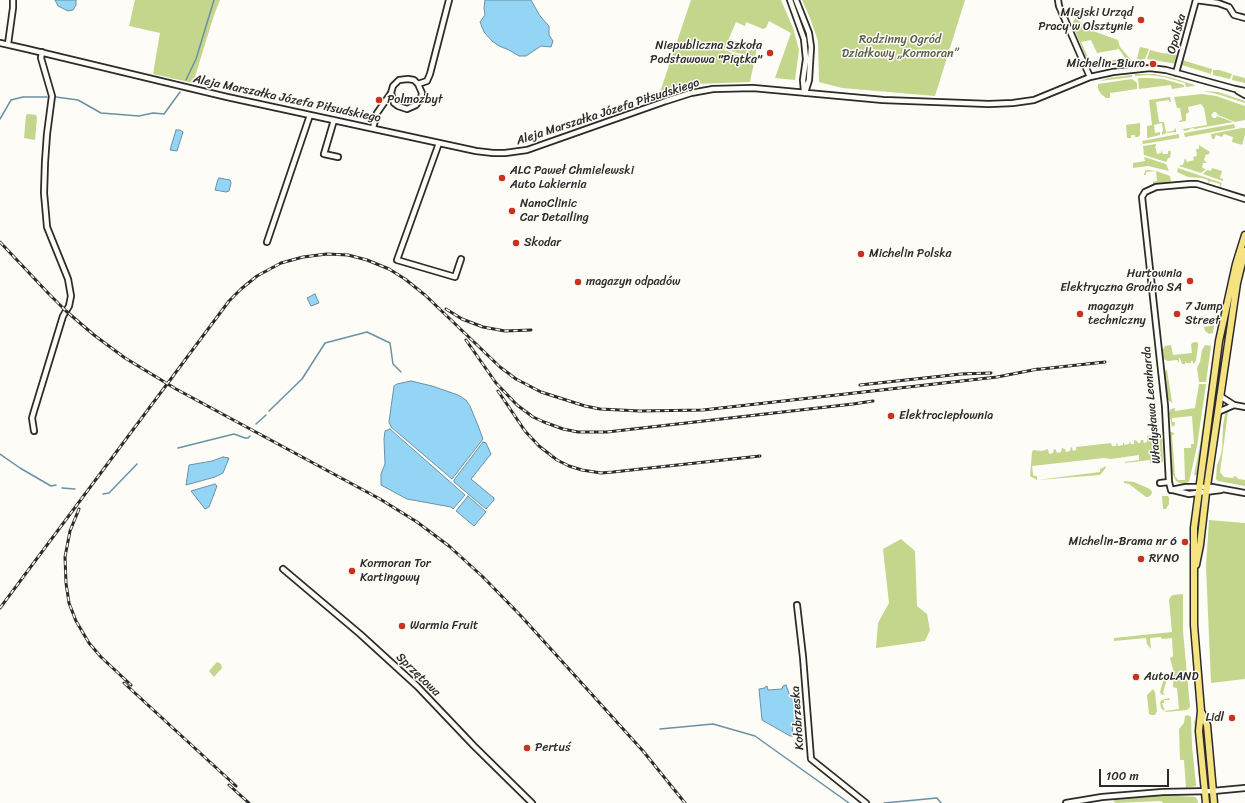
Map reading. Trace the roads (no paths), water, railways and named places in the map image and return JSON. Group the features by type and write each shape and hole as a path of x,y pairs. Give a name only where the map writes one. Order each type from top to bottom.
{"main road":[{"path":"1206,803 1199,731 1201,711 1194,625 1193,538 1198,490 1219,341 1236,264 1245,235"},
{"path":"1194,576 1200,544 1206,490 1237,283 1245,251"},
{"path":"1201,711 1207,725 1214,803"}],"street":[{"path":"8,44 13,0"},
{"path":"418,84 427,81 430,74 450,0"},
{"path":"790,0 804,39 806,59 803,80 804,93"},
{"path":"796,0 809,34 811,47 809,80 804,93"},
{"path":"1058,0 1059,6 1090,77"},
{"path":"1196,0 1219,1 1229,7 1234,15 1245,18"},
{"name":"Opolska","path":"1176,73 1196,0"},
{"name":"Aleja Marszałka Józefa Piłsudskiego","path":"0,43 178,86 476,151 494,153 516,152 541,146 691,93 728,88 753,88 883,100 989,104 1013,103 1034,100 1090,77 1142,68 1176,73 1245,91"},
{"path":"34,432 32,418 63,316 69,306 71,296 68,280 48,227 46,215 44,193 45,162 52,96 41,58 42,52"},
{"path":"373,128 377,113 396,83 403,79 414,80 418,84 422,93 416,106 407,109 394,103 391,93"},
{"name":"Aleja Marszałka Józefa Piłsudskiego","path":"1234,89 1245,95"},
{"path":"384,104 394,103"},
{"path":"267,242 310,115"},
{"path":"334,120 324,154 338,156"},
{"path":"439,143 397,260 456,277 461,259"},
{"name":"Władysława Leonharda","path":"1169,482 1165,406 1142,196 1145,192 1156,187 1197,184 1245,199"},
{"path":"1220,396 1234,405 1245,407"},
{"path":"1218,412 1234,405"},
{"path":"1160,483 1169,482 1171,490 1186,487 1198,490 1223,490 1245,494"},
{"name":"Sprzętowa","path":"283,569 360,634 417,686 474,746 532,803"},
{"name":"Kołobrzeska","path":"797,605 803,657 810,759 866,803"},
{"path":"1066,803 1102,797 1245,788"}],"water":[{"path":"55,0 76,0 76,5 73,10 68,11 58,6"},
{"path":"485,0 531,0 540,16 549,26 549,35 553,41 551,47 541,46 526,56 519,56 499,46 484,32 480,22 485,15"},
{"path":"176,130 183,132 177,151 170,150"},
{"path":"219,178 230,180 231,183 229,191 226,192 215,190"},
{"path":"315,294 319,303 311,306 307,298"},
{"path":"411,381 432,386 458,395 466,400 470,406 483,439 452,479 391,427 389,422 394,386"},
{"path":"390,429 465,495 453,509 451,507 407,499 381,485 381,474 385,464 385,431"},
{"path":"483,442 486,443 491,454 471,479 494,498 486,509 454,482"},
{"path":"223,457 229,458 223,473 215,477 186,485 189,465 212,461"},
{"path":"215,484 217,486 209,507 205,509 191,491"},
{"path":"468,496 486,512 474,526 456,511"},
{"path":"786,685 790,696 795,697 797,723 792,723 793,736 790,736 762,720 759,689 767,686 768,690 782,689 783,686"}],"waterway":[{"path":"186,80 196,59 214,0"},
{"path":"56,97 78,100 101,113 139,116 153,113 164,114 180,92"},
{"path":"0,119 11,100 23,97 47,97"},
{"path":"269,411 302,379 325,343 367,332 390,343 393,364 401,372"},
{"path":"256,424 266,415"},
{"path":"178,448 234,434 245,438 250,436"},
{"path":"0,454 20,468 51,486 56,485"},
{"path":"103,494 109,493 137,464"},
{"path":"62,488 75,489"},
{"path":"660,729 713,724 755,736 849,803"},
{"path":"884,803 937,798 941,803"}],"railway":[{"path":"0,242 66,311 94,335 125,358 176,389 380,499 417,522 449,546 483,577 521,616 643,751 685,803"},
{"path":"0,608 229,301 257,276 281,263 303,257 327,254 348,255 367,260 389,269 405,279 425,295 500,367 516,379 541,392 585,406 600,409 640,411 703,410 997,377 1038,369"},
{"path":"446,309 462,319 483,327 505,331 531,330"},
{"path":"466,340 496,383 517,405 533,417 544,422 563,429 578,432 607,432 873,401"},
{"path":"1032,370 1105,362"},
{"path":"860,385 961,374 991,373"},
{"path":"498,391 525,431 539,446 557,460 582,470 601,473 760,456"},
{"path":"79,509 70,531 65,557 66,583 69,603 76,621 89,643 101,657 131,685"},
{"path":"124,683 236,786"},
{"path":"229,785 249,803"}],"place":[{"name":"Miejski Urząd Pracy w Olsztynie","path":"1141,20"},
{"name":"Niepubliczna Szkoła Podstawowa \"Piątka\"","path":"770,53"},
{"name":"Michelin-Biuro","path":"1153,64"},
{"name":"Polmozbyt","path":"379,100"},
{"name":"ALC Paweł Chmielewski Auto Lakiernia","path":"502,178"},
{"name":"NanoClinic Car Detailing","path":"512,211"},
{"name":"Skodar","path":"516,243"},
{"name":"Michelin Polska","path":"861,254"},
{"name":"Hurtownia Elektryczna Grodno SA","path":"1190,281"},
{"name":"magazyn odpadów","path":"578,282"},
{"name":"magazyn techniczny","path":"1080,314"},
{"name":"7 Jump Street","path":"1177,314"},
{"name":"Elektrociepłownia","path":"891,416"},
{"name":"Michelin-Brama nr 6","path":"1185,542"},
{"name":"RYNO","path":"1141,559"},
{"name":"Kormoran Tor Kartingowy","path":"352,571"},
{"name":"Warmia Fruit","path":"402,626"},
{"name":"AutoLAND","path":"1136,677"},
{"name":"Lidl","path":"1232,718"},
{"name":"Pertuś","path":"527,748"}],"park label":[{"name":"Rodzinny Ogród Działkowy „Kormoran”","path":"900,47"}]}
